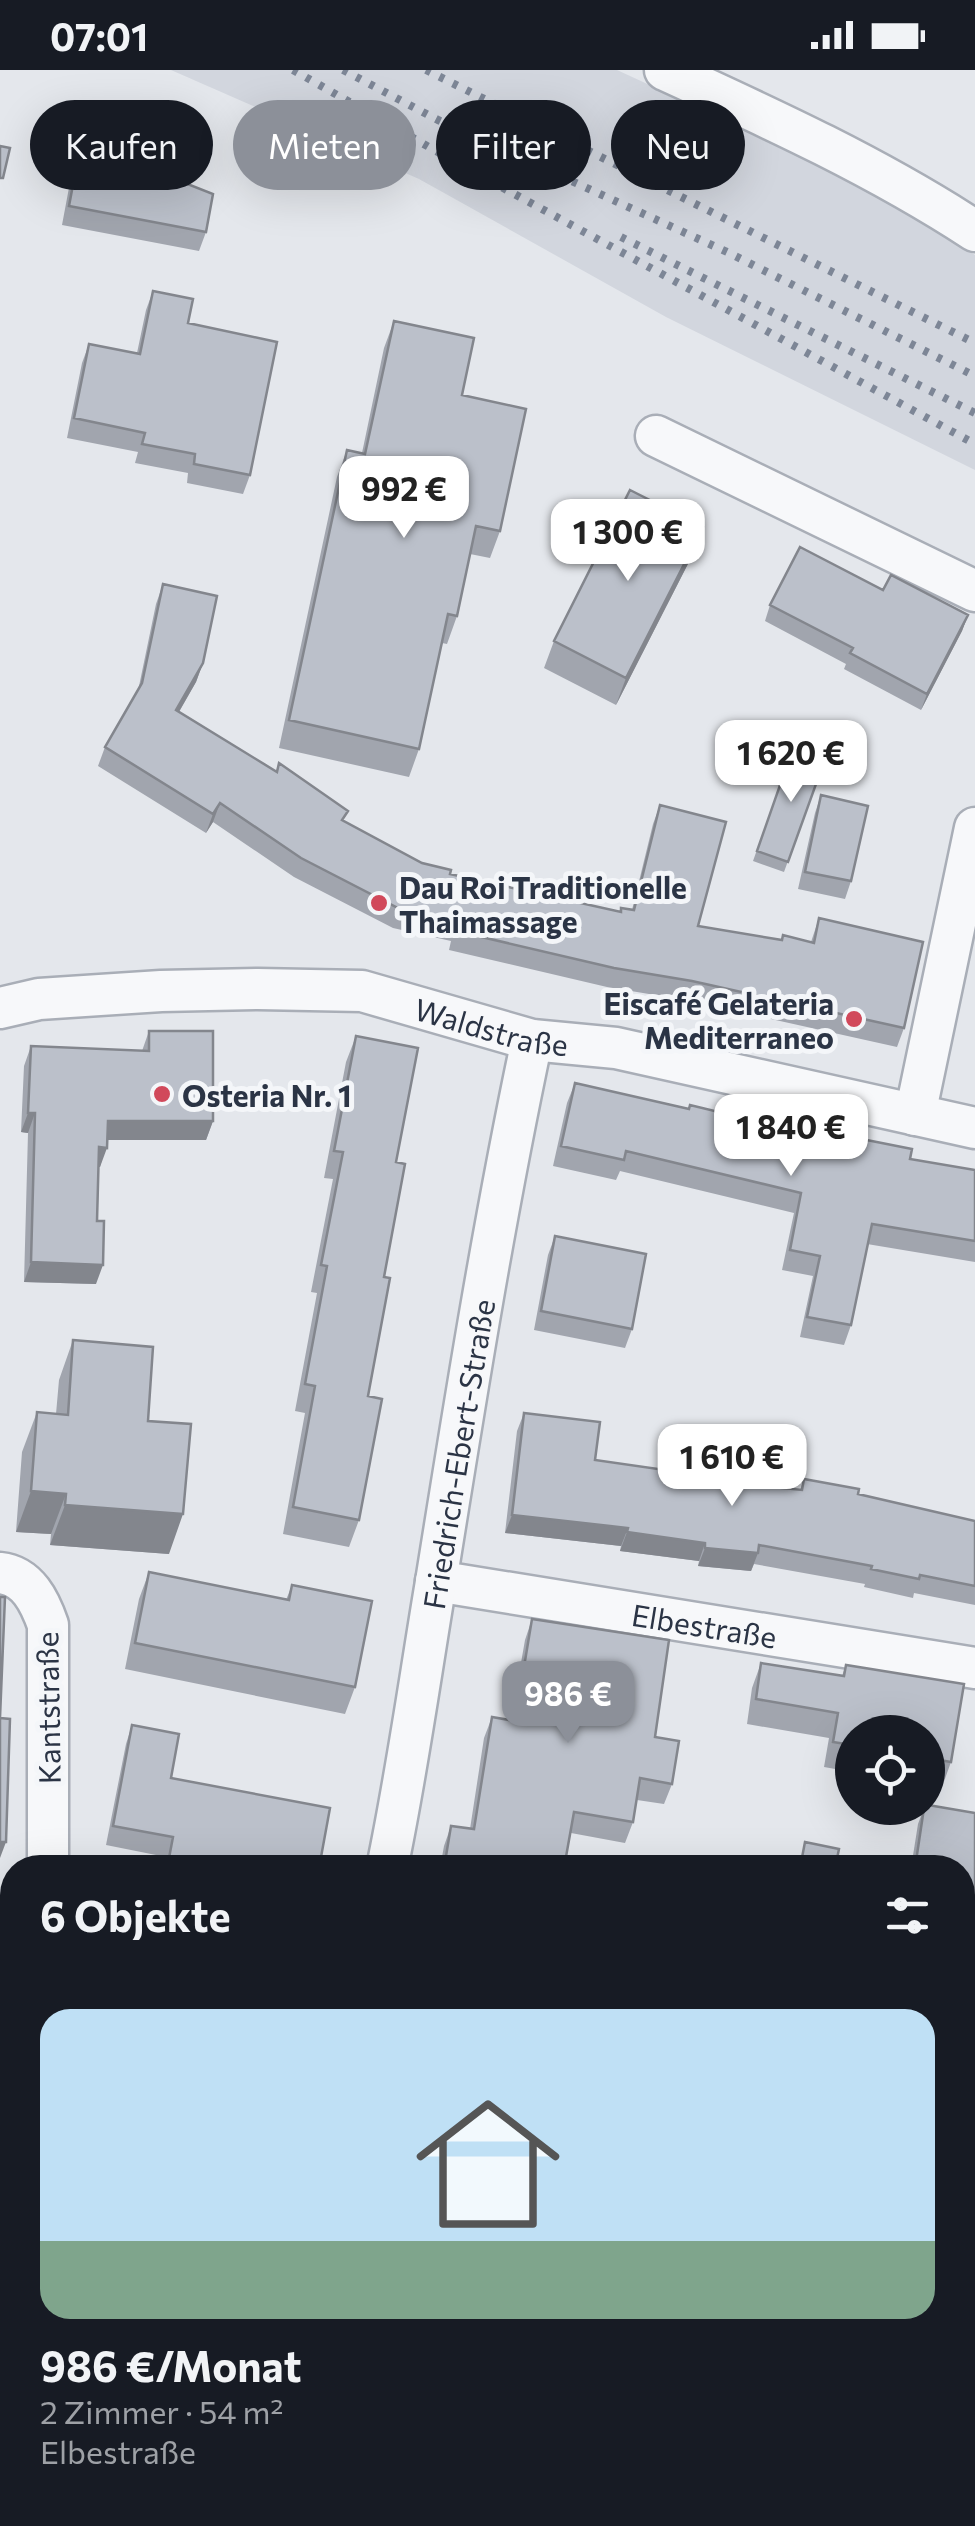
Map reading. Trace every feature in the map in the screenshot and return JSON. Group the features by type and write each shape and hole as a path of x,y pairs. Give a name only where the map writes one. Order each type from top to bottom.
{"street":[{"path":"666,70 910,188 975,231"},
{"path":"656,436 975,591"},
{"path":"915,1114 975,828"},
{"name":"Waldstraße","path":"0,1008 39,999 161,991 362,992 532,1040 616,1048 975,1128"},
{"name":"Friedrich-Ebert-Straße","path":"390,1855 532,1040"},
{"name":"Kantstraße","path":"0,1573 11,1574 38,1596 48,1625 48,1855"},
{"name":"Elbestraße","path":"436,1582 975,1668"}],"shaded area":[{"path":"171,70 617,70 682,100 611,100 611,190 745,190 745,129 836,171 975,255 975,470 666,317 439,190 591,190 591,100 436,100 436,188 416,178 416,100 239,100"}],"building":[{"path":"0,146 10,148 3,178 0,178"},
{"path":"72,190 203,190 213,194 206,232 69,206"},
{"path":"153,291 193,299 188,323 277,342 250,475 194,464 195,454 142,444 145,433 74,418 89,344 140,354"},
{"path":"394,321 474,338 462,395 526,409 500,531 476,526 457,616 448,614 419,749 289,720 347,450 365,454"},
{"path":"630,490 703,527 626,678 554,641"},
{"path":"800,547 883,590 891,575 968,615 927,694 850,653 853,648 770,605"},
{"path":"163,584 217,596 203,663 176,710 277,772 279,763 348,811 342,820 422,863 451,870 450,874 621,912 621,908 634,910 660,805 726,822 698,926 782,940 783,935 814,943 819,918 923,942 904,1028 456,931 458,922 400,909 301,858 220,803 213,814 105,747 142,683"},
{"path":"793,748 825,759 788,862 757,851"},
{"path":"821,795 868,806 851,881 805,872"},
{"path":"149,1031 213,1031 213,1121 108,1121 107,1148 99,1147 97,1221 104,1221 103,1265 31,1262 35,1113 28,1113 31,1046 149,1051"},
{"path":"356,1036 418,1048 396,1162 405,1164 384,1277 390,1278 368,1396 382,1399 359,1520 293,1507 315,1386 305,1384 327,1266 321,1265 343,1152 334,1151"},
{"path":"575,1083 785,1128 786,1124 912,1149 910,1159 975,1170 975,1241 872,1224 851,1325 807,1317 820,1256 790,1250 801,1193 626,1151 624,1160 561,1146"},
{"path":"555,1236 646,1254 632,1329 541,1311"},
{"path":"73,1340 153,1347 148,1421 191,1424 183,1514 65,1505 66,1494 31,1491 37,1412 68,1415"},
{"path":"524,1413 600,1422 595,1460 693,1474 692,1479 802,1490 804,1479 859,1489 858,1494 975,1521 975,1586 920,1575 919,1579 759,1545 758,1553 705,1548 705,1543 627,1532 628,1528 512,1515"},
{"path":"149,1572 289,1600 292,1585 372,1601 355,1687 135,1643"},
{"path":"0,1597 5,1597 0,1718"},
{"path":"532,1619 669,1640 655,1737 679,1741 672,1784 640,1778 633,1822 574,1812 566,1855 446,1855 451,1826 474,1829 492,1717 515,1721"},
{"path":"761,1663 844,1676 846,1665 964,1684 951,1762 945,1761 945,1715 838,1715 756,1699"},
{"path":"0,1718 10,1719 6,1842 0,1842"},
{"path":"132,1725 179,1734 171,1778 330,1808 321,1855 170,1855 173,1837 113,1826"},
{"path":"945,1808 975,1813 975,1855 917,1855 921,1825 945,1825"},
{"path":"805,1842 839,1849 838,1855 802,1855"}],"railway":[{"path":"293,70 975,444"},
{"path":"343,70 438,120 727,252 975,376"},
{"path":"426,70 975,343"},
{"path":"621,237 975,413"}],"place":[{"name":"Dau Roi Traditionelle Thaimassage","path":"379,903"},
{"name":"Eiscafé Gelateria Mediterraneo","path":"854,1019"},
{"name":"Osteria Nr. 1","path":"162,1094"}]}
